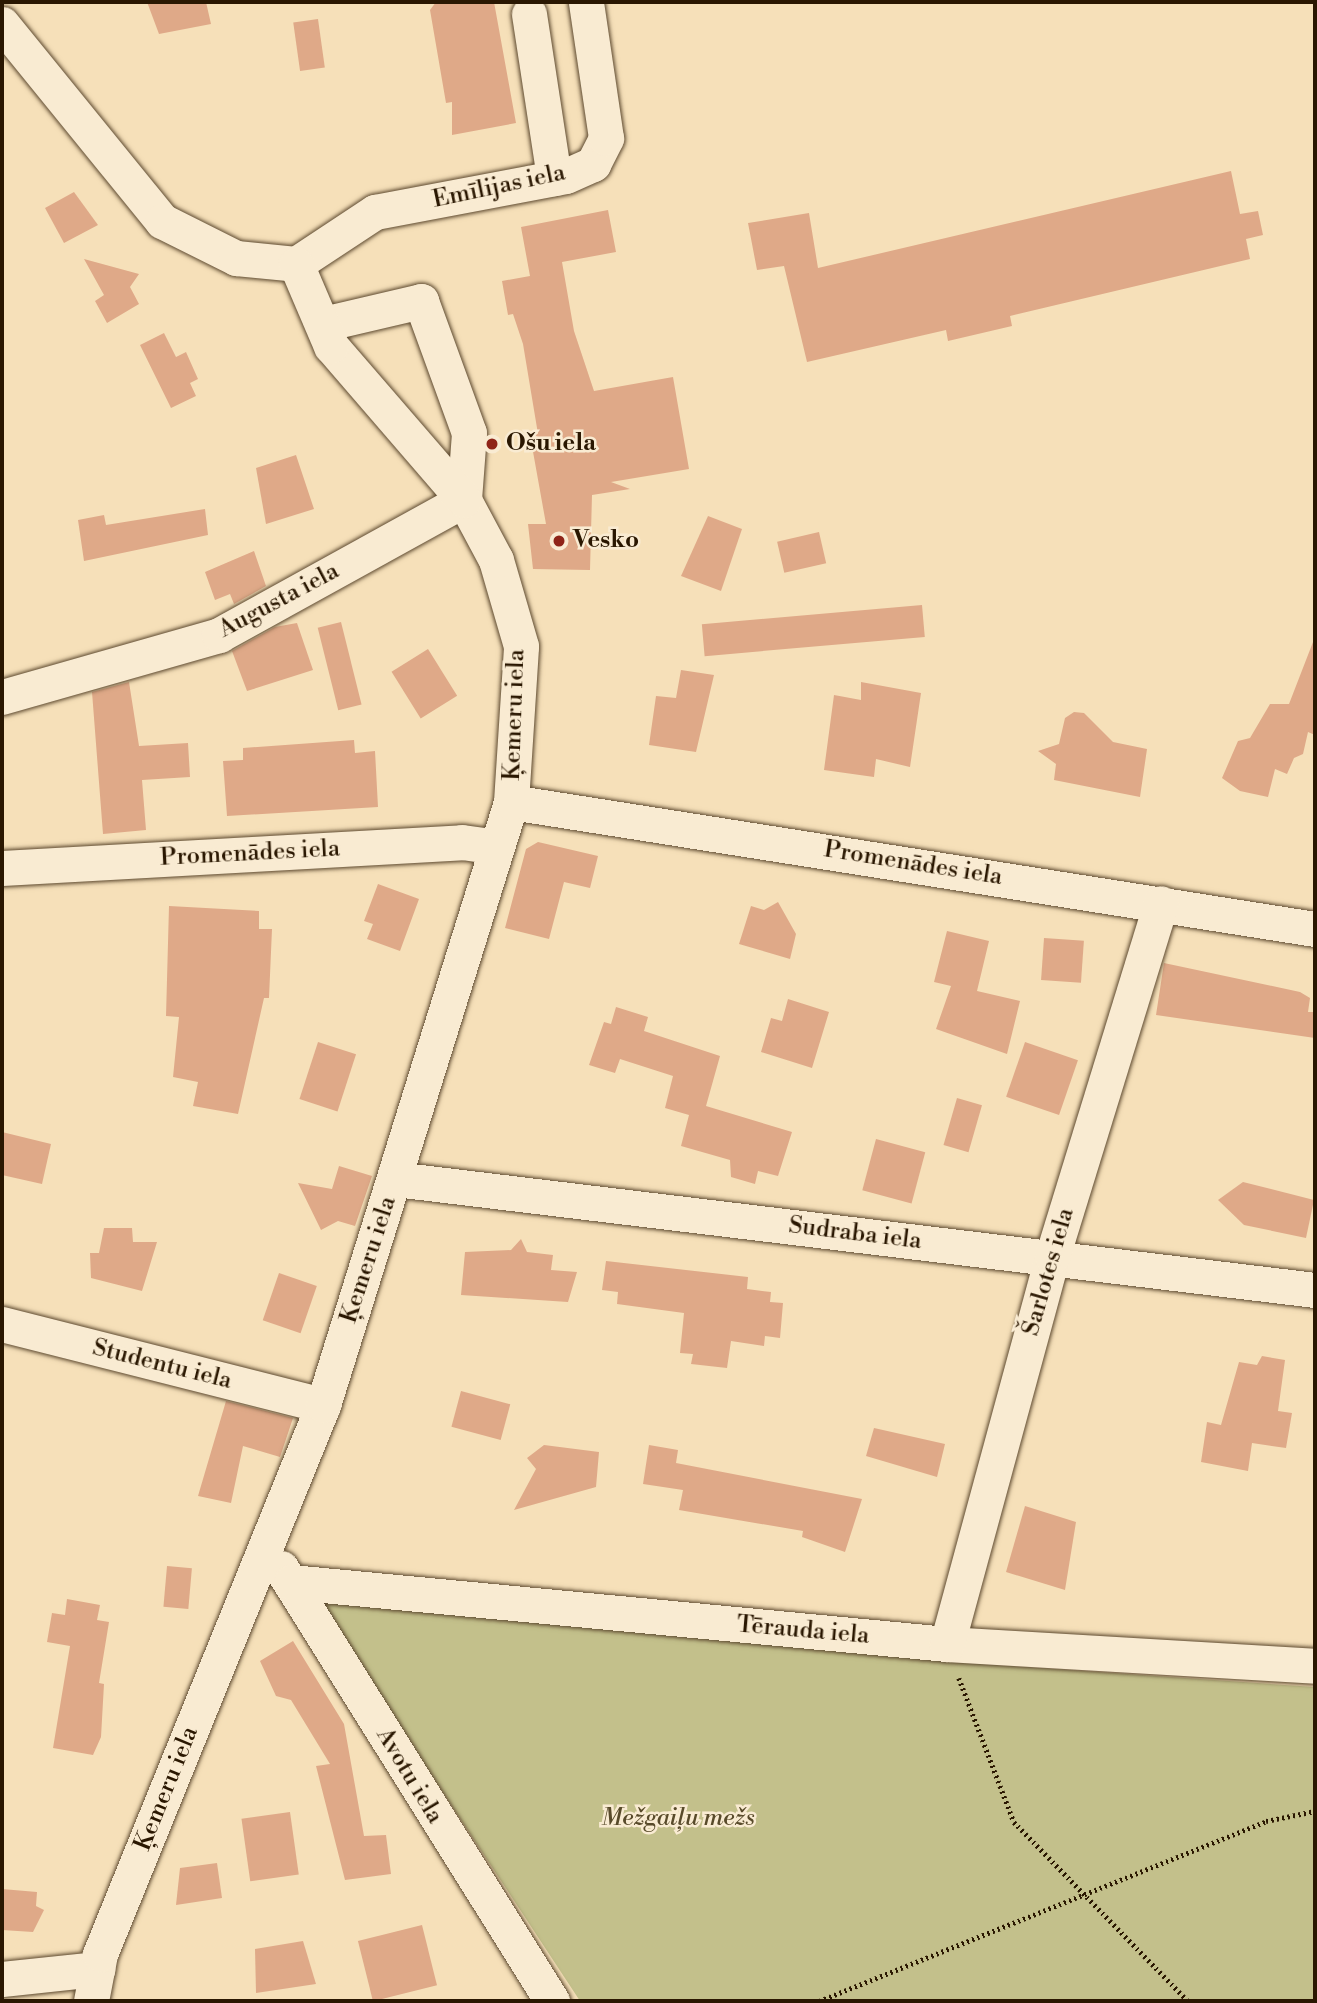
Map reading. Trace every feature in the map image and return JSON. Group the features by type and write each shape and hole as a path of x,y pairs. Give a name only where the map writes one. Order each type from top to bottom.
{"street":[{"name":"Emīlijas iela","path":"296,264 375,212 554,178 593,164 606,138 586,2"},
{"path":"529,14 554,178"},
{"path":"2,24 162,221 236,258 296,264 331,346 464,500"},
{"path":"323,324 421,301 469,433 464,500"},
{"name":"Augusta iela","path":"2,697 219,635 464,500"},
{"name":"Ķemeru iela","path":"94,1985 323,1405 511,802 521,646 496,560 464,500"},
{"name":"Promenādes iela","path":"511,802 1315,929"},
{"name":"Promenādes iela","path":"2,867 463,842 498,847"},
{"name":"Šarlotes iela","path":"947,1644 1052,1257 1161,903"},
{"name":"Sudraba iela","path":"395,1178 1315,1290"},
{"name":"Studentu iela","path":"2,1324 323,1405"},
{"name":"Avotu iela","path":"268,1550 291,1582 552,2001"},
{"name":"Tērauda iela","path":"291,1582 947,1644 1315,1666"},
{"path":"2,1979 94,1985"}],"path":[{"path":"947,1644 1014,1822 1080,1896 1188,2001"},
{"path":"820,2001 1266,1821 1315,1811"}],"green space":[{"name":"Mežgaiļu mežs","path":"317,1601 955,1662 1315,1687 1315,2001 580,2001"}],"building":[{"path":"147,2 206,2 211,24 159,34"},
{"path":"436,2 494,2 516,123 452,135 452,102 446,103 430,10"},
{"path":"318,19 325,68 300,71 293,22"},
{"path":"1231,171 1240,214 1258,211 1263,235 1246,239 1250,259 1010,316 1012,326 948,341 946,330 807,362 784,266 757,270 748,223 809,213 818,268"},
{"path":"74,192 98,225 64,243 45,208"},
{"path":"608,210 616,252 562,262 574,331 594,391 673,377 689,469 611,482 630,489 592,495 590,570 533,569 528,524 546,524 530,435 538,434 523,344 513,314 508,315 502,281 530,276 521,227"},
{"path":"84,259 139,274 130,287 139,304 107,323 95,301 104,295"},
{"path":"164,333 176,357 186,352 198,379 190,383 196,396 171,408 140,345"},
{"path":"296,455 314,509 266,524 256,468"},
{"path":"205,509 208,535 84,561 78,520 104,515 106,525"},
{"path":"708,516 742,529 721,591 681,576"},
{"path":"819,532 826,563 784,573 777,542"},
{"path":"254,551 266,586 234,604 230,594 215,600 205,572"},
{"path":"922,605 925,637 705,656 702,624"},
{"path":"341,622 362,704 338,710 318,628"},
{"path":"297,623 313,670 247,691 232,651 275,627"},
{"path":"1313,642 1315,735 1308,732 1303,754 1294,758 1287,774 1275,769 1268,797 1240,791 1222,778 1238,741 1250,738 1270,704 1289,704"},
{"path":"428,649 457,696 421,718 392,672"},
{"path":"681,670 714,675 696,752 649,745 656,696 676,698"},
{"path":"129,682 139,746 188,743 190,777 142,780 146,830 103,834 92,692"},
{"path":"861,682 921,693 910,767 876,759 874,777 824,770 834,695 861,700"},
{"path":"1074,712 1084,713 1113,742 1147,749 1140,797 1054,780 1056,764 1038,751 1059,744 1065,718"},
{"path":"354,740 355,753 375,751 378,807 227,816 223,761 243,760 243,748"},
{"path":"538,842 598,856 590,888 564,882 549,939 505,928 526,849"},
{"path":"378,884 419,899 400,951 367,939 373,924 364,921"},
{"path":"778,902 796,934 790,959 739,944 751,906 764,910"},
{"path":"169,906 259,911 259,929 272,929 269,998 264,998 238,1114 193,1106 198,1082 173,1077 179,1017 166,1016"},
{"path":"947,931 989,941 977,991 1020,1001 1007,1054 936,1029 951,986 934,982"},
{"path":"1044,938 1084,941 1081,983 1041,980"},
{"path":"1164,963 1300,992 1310,998 1308,1012 1315,1012 1315,1038 1156,1015"},
{"path":"788,999 829,1012 812,1068 761,1052 771,1018 782,1021"},
{"path":"616,1007 648,1017 644,1031 720,1056 706,1106 792,1132 778,1176 758,1171 755,1184 731,1177 730,1160 681,1146 689,1115 665,1108 673,1076 620,1059 615,1073 589,1065 604,1022 611,1024"},
{"path":"318,1042 356,1054 338,1111 299,1099"},
{"path":"1025,1042 1078,1060 1059,1115 1006,1097"},
{"path":"957,1098 982,1105 968,1152 943,1145"},
{"path":"2,1132 51,1144 42,1184 2,1175"},
{"path":"876,1139 925,1152 912,1203 862,1190"},
{"path":"339,1166 372,1176 355,1226 338,1221 321,1230 298,1183 332,1189"},
{"path":"1243,1182 1314,1200 1306,1238 1244,1225 1218,1200"},
{"path":"104,1228 132,1228 133,1242 157,1242 142,1291 91,1278 90,1253 99,1253"},
{"path":"521,1239 527,1252 553,1255 551,1270 577,1272 568,1302 461,1295 465,1252 511,1250"},
{"path":"606,1261 748,1277 747,1289 771,1292 770,1302 783,1303 780,1338 765,1336 764,1346 731,1341 727,1368 691,1364 693,1354 680,1353 684,1313 617,1304 618,1292 602,1290"},
{"path":"279,1273 317,1286 301,1333 263,1320"},
{"path":"1262,1356 1285,1360 1278,1411 1292,1413 1286,1448 1252,1443 1248,1471 1201,1462 1207,1422 1221,1425 1239,1362 1257,1365"},
{"path":"461,1391 510,1404 501,1440 451,1427"},
{"path":"226,1401 293,1418 280,1457 243,1446 231,1503 198,1496"},
{"path":"874,1428 945,1444 937,1477 866,1456"},
{"path":"544,1445 599,1452 596,1487 514,1510 536,1469 527,1458"},
{"path":"649,1445 678,1450 676,1463 862,1499 845,1552 802,1537 803,1531 679,1510 683,1490 643,1484"},
{"path":"1025,1506 1076,1522 1065,1590 1006,1572"},
{"path":"167,1566 192,1568 188,1609 163,1607"},
{"path":"67,1599 100,1605 97,1620 109,1622 99,1683 104,1684 101,1737 93,1755 53,1748 70,1646 47,1642 52,1613 65,1615"},
{"path":"293,1641 344,1724 364,1836 386,1835 391,1874 345,1880 316,1766 330,1764 291,1700 276,1696 260,1661"},
{"path":"290,1812 299,1874 250,1881 241,1819"},
{"path":"217,1863 222,1898 176,1905 180,1868"},
{"path":"2,1889 37,1892 36,1906 44,1910 33,1932 2,1930"},
{"path":"422,1925 437,1985 373,2001 358,1941"},
{"path":"303,1941 316,1984 256,1993 255,1949"}],"place":[{"name":"Ošu iela","path":"492,444"},
{"name":"Vesko","path":"559,541"}]}
